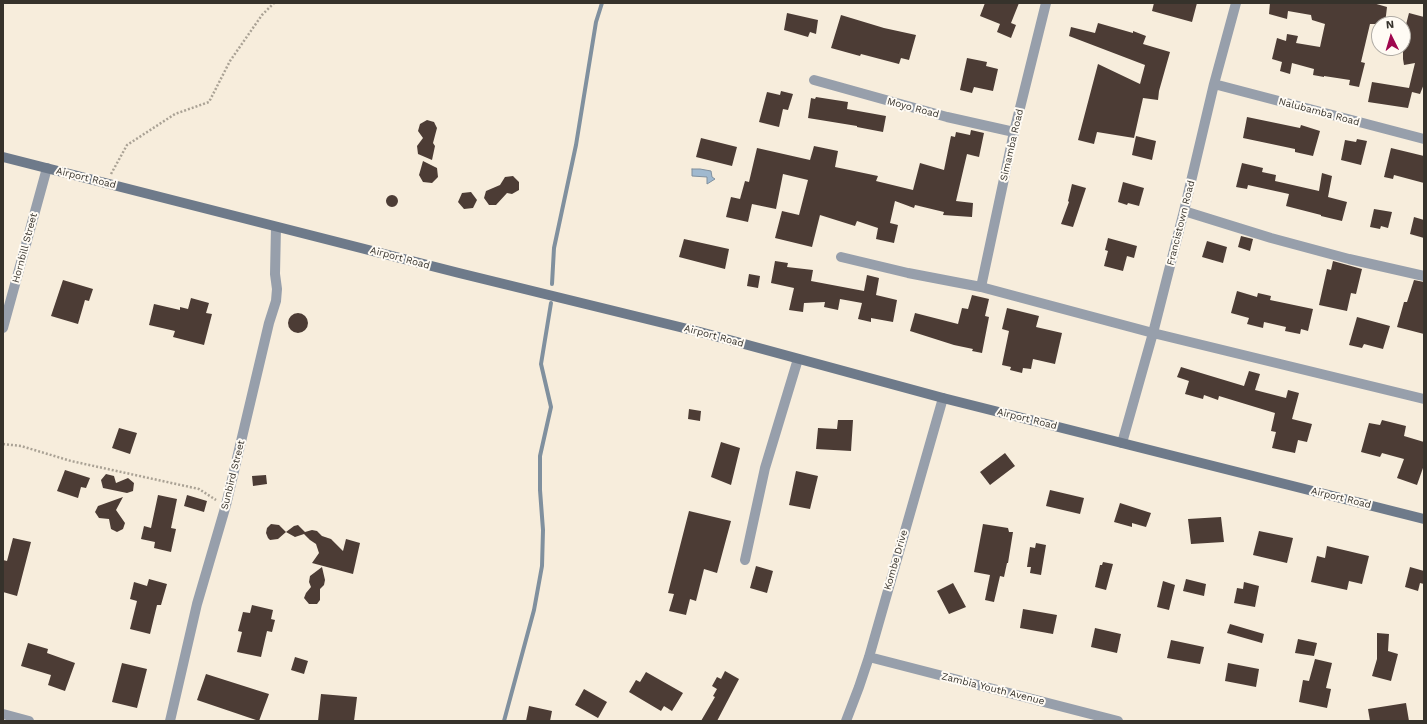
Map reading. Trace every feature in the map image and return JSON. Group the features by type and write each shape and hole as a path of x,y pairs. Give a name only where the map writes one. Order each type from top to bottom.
{"street":[{"name":"Simamba Road","path":"981,287 1014,132 1046,3"},
{"name":"Francistown Road","path":"1122,443 1153,333 1214,84 1236,3"},
{"name":"Moyo Road","path":"814,80 947,117 1014,132"},
{"name":"Nalubamba Road","path":"1214,84 1424,137"},
{"name":"Airport Road","path":"3,157 459,273 700,332 943,398 1424,519"},
{"name":"Hornbill Street","path":"3,328 47,168"},
{"path":"1184,211 1271,238 1349,259 1424,276"},
{"name":"Sunbird Street","path":"170,721 197,604 226,506 269,323 276,301 276,226"},
{"path":"840,257 908,273 981,287 1153,333 1424,399"},
{"path":"745,560 765,468 798,359"},
{"name":"Kombe Drive","path":"846,721 859,688 943,398"},
{"name":"Zambia Youth Avenue","path":"868,657 1118,721"},
{"path":"3,714 29,721"}],"path":[{"path":"107,183 127,145 175,114 209,102 230,61 262,15 274,3"},
{"path":"3,444 21,446 71,461 199,490 226,506"}],"water":[{"path":"692,169 711,171 712,177 715,179 707,184 707,177 692,176"}],"building":[{"path":"985,3 1019,3 1011,23 1016,25 1011,38 997,32 1000,24 980,16"},
{"path":"1154,3 1197,3 1192,22 1152,11"},
{"path":"1270,3 1373,3 1387,7 1386,16 1371,16 1371,24 1361,62 1365,63 1359,87 1349,85 1350,80 1313,75 1314,69 1292,63 1290,74 1280,71 1282,62 1272,59 1277,38 1286,41 1287,34 1298,36 1296,43 1320,47 1325,24 1312,20 1311,15 1288,11 1287,19 1269,14"},
{"path":"787,13 818,20 816,34 810,32 808,37 784,30"},
{"path":"1409,13 1424,17 1424,84 1420,94 1412,92 1408,108 1368,102 1372,82 1409,88 1415,63 1404,65 1403,59 1403,56 1411,56 1411,16 1408,16"},
{"path":"841,15 884,28 916,35 909,60 901,58 899,64 831,48"},
{"path":"1098,23 1133,33 1133,31 1146,36 1143,44 1170,52 1159,91 1158,100 1143,98 1134,138 1097,132 1094,144 1078,140 1098,64 1140,84 1145,65 1069,36 1071,27 1095,33"},
{"path":"967,58 987,62 986,66 998,69 993,91 974,87 972,93 960,90"},
{"path":"781,91 793,94 788,110 783,109 779,127 759,122 767,92 780,95"},
{"path":"816,97 848,102 847,109 886,116 883,132 808,118 811,98 815,99"},
{"path":"1247,117 1300,128 1301,125 1320,131 1313,156 1295,152 1295,149 1243,138"},
{"path":"427,120 434,122 437,128 433,143 435,146 432,160 418,154 417,146 423,138 418,131 420,124"},
{"path":"971,130 984,133 979,157 967,154 956,201 973,203 972,217 943,215 944,212 915,205 914,208 895,201 890,223 898,225 894,243 876,239 878,228 857,221 855,226 820,215 812,247 775,238 782,211 799,215 808,180 783,174 776,209 752,204 748,222 726,217 731,197 740,199 745,181 749,182 757,148 810,160 814,146 838,151 835,167 878,176 876,181 913,190 920,163 944,170 951,136 955,137 956,132 970,135"},
{"path":"1136,136 1156,141 1152,160 1132,155"},
{"path":"701,138 737,147 732,166 696,157"},
{"path":"1357,139 1367,141 1361,165 1341,160 1345,140 1356,142"},
{"path":"1391,148 1424,156 1424,183 1394,175 1393,179 1384,177"},
{"path":"423,161 437,168 438,177 432,183 423,182 419,175"},
{"path":"1242,163 1263,168 1262,172 1276,175 1275,181 1319,191 1322,173 1332,176 1328,197 1347,202 1342,221 1286,206 1289,194 1248,185 1247,189 1236,187"},
{"path":"513,176 519,182 519,190 512,194 507,193 496,205 489,205 484,198 486,191 500,185 505,177"},
{"path":"1123,182 1144,188 1139,206 1128,203 1127,205 1118,202"},
{"path":"1072,184 1086,188 1073,227 1061,224 1069,202"},
{"path":"471,192 477,200 473,208 464,209 458,202 462,193"},
{"path":"394,195 397,196 397,206 390,207 387,206 386,199 387,196"},
{"path":"1374,209 1392,212 1388,228 1381,226 1380,229 1370,227"},
{"path":"1414,217 1424,220 1424,238 1410,234"},
{"path":"1241,236 1253,239 1250,251 1238,247"},
{"path":"1108,238 1137,246 1134,258 1127,256 1123,271 1104,266 1108,251 1105,250"},
{"path":"684,239 729,249 725,269 679,257"},
{"path":"1207,241 1227,247 1223,263 1202,257"},
{"path":"775,261 788,263 787,267 813,270 811,281 864,291 867,275 879,278 876,295 897,300 893,322 871,318 871,322 858,319 862,303 840,299 838,310 824,307 825,302 804,303 803,312 789,310 794,288 771,283"},
{"path":"1333,261 1362,269 1356,294 1351,293 1347,311 1319,305 1327,269 1331,270"},
{"path":"749,274 760,276 758,288 747,286"},
{"path":"63,280 93,289 89,301 85,300 78,324 51,316"},
{"path":"1414,280 1424,282 1424,334 1397,327 1404,302 1407,302"},
{"path":"1237,291 1257,297 1258,293 1271,296 1270,300 1313,309 1308,331 1301,329 1300,334 1285,331 1286,327 1264,322 1263,328 1247,324 1249,318 1231,313"},
{"path":"972,295 989,299 985,316 989,317 982,353 910,331 915,313 958,324 962,308 968,309"},
{"path":"191,298 209,303 206,313 212,314 204,345 173,337 175,331 149,325 154,304 180,310 180,307 188,309"},
{"path":"1007,308 1039,316 1036,327 1062,333 1055,364 1033,359 1031,369 1023,368 1022,373 1010,370 1011,367 1002,365 1009,331 1002,329"},
{"path":"298,313 305,316 308,323 305,330 298,333 291,330 288,323 291,316"},
{"path":"1357,317 1390,326 1383,349 1364,344 1362,348 1349,345"},
{"path":"1181,367 1244,386 1249,371 1260,374 1255,390 1286,398 1288,390 1299,393 1292,419 1312,424 1307,442 1298,440 1295,453 1272,448 1276,432 1271,431 1275,413 1219,396 1218,400 1204,395 1203,399 1185,394 1189,381 1177,377"},
{"path":"689,409 701,411 700,421 688,419"},
{"path":"838,420 853,420 851,451 816,449 818,428 837,429"},
{"path":"1382,420 1406,426 1404,436 1424,442 1424,465 1417,485 1397,478 1404,459 1382,453 1380,457 1361,452 1369,423 1380,425"},
{"path":"119,428 137,433 130,454 112,448"},
{"path":"721,442 740,448 731,485 711,477"},
{"path":"1005,453 1015,466 990,485 980,472"},
{"path":"65,470 90,478 86,488 81,487 78,498 57,491"},
{"path":"796,471 818,476 810,509 789,505"},
{"path":"106,474 114,476 116,483 128,478 134,483 133,491 127,493 103,488 101,480"},
{"path":"266,475 267,484 253,486 252,476"},
{"path":"1050,490 1084,498 1080,514 1046,506"},
{"path":"158,495 177,499 171,528 176,529 171,552 154,548 155,542 141,539 144,526 151,528"},
{"path":"187,495 207,501 204,512 184,506"},
{"path":"123,497 116,510 125,523 123,529 117,532 111,529 109,519 99,518 95,512 98,506"},
{"path":"1120,503 1151,513 1146,527 1132,523 1132,527 1114,522"},
{"path":"689,511 731,521 717,573 704,569 696,601 690,599 686,615 669,611 674,594 668,593"},
{"path":"1221,517 1224,542 1191,544 1188,519"},
{"path":"271,524 279,525 286,532 278,539 270,540 266,533 267,528"},
{"path":"983,524 1008,528 1009,532 1013,532 1008,563 1004,577 1000,576 994,602 985,600 990,575 974,572"},
{"path":"298,525 305,532 312,530 317,531 322,536 331,539 343,551 346,539 360,543 353,574 312,563 319,553 316,544 304,534 295,537 286,532"},
{"path":"1259,531 1293,538 1287,563 1253,555"},
{"path":"13,538 31,542 17,596 3,592 3,560 7,561"},
{"path":"1036,543 1046,545 1041,575 1030,573 1031,567 1027,567 1030,547 1035,548"},
{"path":"1327,546 1369,556 1362,584 1349,581 1347,590 1311,582 1317,556 1325,558"},
{"path":"1103,562 1113,564 1106,590 1095,587 1100,565 1102,565"},
{"path":"756,566 773,571 767,593 750,588"},
{"path":"322,567 325,580 324,585 320,589 320,600 317,604 309,604 304,598 311,587 309,582 310,576"},
{"path":"1410,567 1424,571 1424,584 1420,583 1418,591 1405,587"},
{"path":"149,579 167,584 161,605 157,605 150,634 130,629 137,601 130,599 134,582 147,586"},
{"path":"1186,579 1206,584 1204,596 1183,591"},
{"path":"1163,581 1175,585 1169,610 1157,607"},
{"path":"1244,582 1259,586 1255,607 1234,603 1237,588 1243,589"},
{"path":"953,583 966,607 949,614 937,591"},
{"path":"252,605 273,610 271,619 275,620 272,632 267,631 261,657 237,652 242,632 238,631 243,612 250,613"},
{"path":"1023,609 1057,615 1053,634 1020,628"},
{"path":"1230,624 1264,634 1262,643 1227,633"},
{"path":"1095,628 1121,634 1117,653 1091,647"},
{"path":"1377,633 1389,634 1388,651 1398,654 1391,681 1372,676 1377,659"},
{"path":"1298,639 1317,643 1314,656 1295,653"},
{"path":"1171,640 1204,647 1200,664 1167,658"},
{"path":"28,643 48,649 47,653 75,663 65,691 48,685 51,675 21,666"},
{"path":"295,657 308,661 304,674 291,670"},
{"path":"1315,659 1332,663 1326,688 1331,689 1327,708 1299,702 1303,680 1309,681"},
{"path":"122,663 147,669 137,708 112,702"},
{"path":"1228,663 1259,669 1256,687 1225,681"},
{"path":"725,671 739,679 717,721 701,721 715,697 713,696 717,689 712,686 717,677 721,679"},
{"path":"646,672 683,693 672,711 664,706 661,711 629,692 636,680 640,682"},
{"path":"206,674 269,694 259,721 197,700"},
{"path":"584,689 607,702 598,718 575,705"},
{"path":"321,694 357,697 354,721 318,721"},
{"path":"1406,703 1409,721 1370,721 1368,709"},
{"path":"529,706 552,711 550,721 526,721"}],"waterway":[{"path":"552,284 554,248 576,145 596,22 602,3"},
{"path":"504,721 534,610 542,566 543,530 540,490 540,456 551,407 541,364 551,303"}]}
